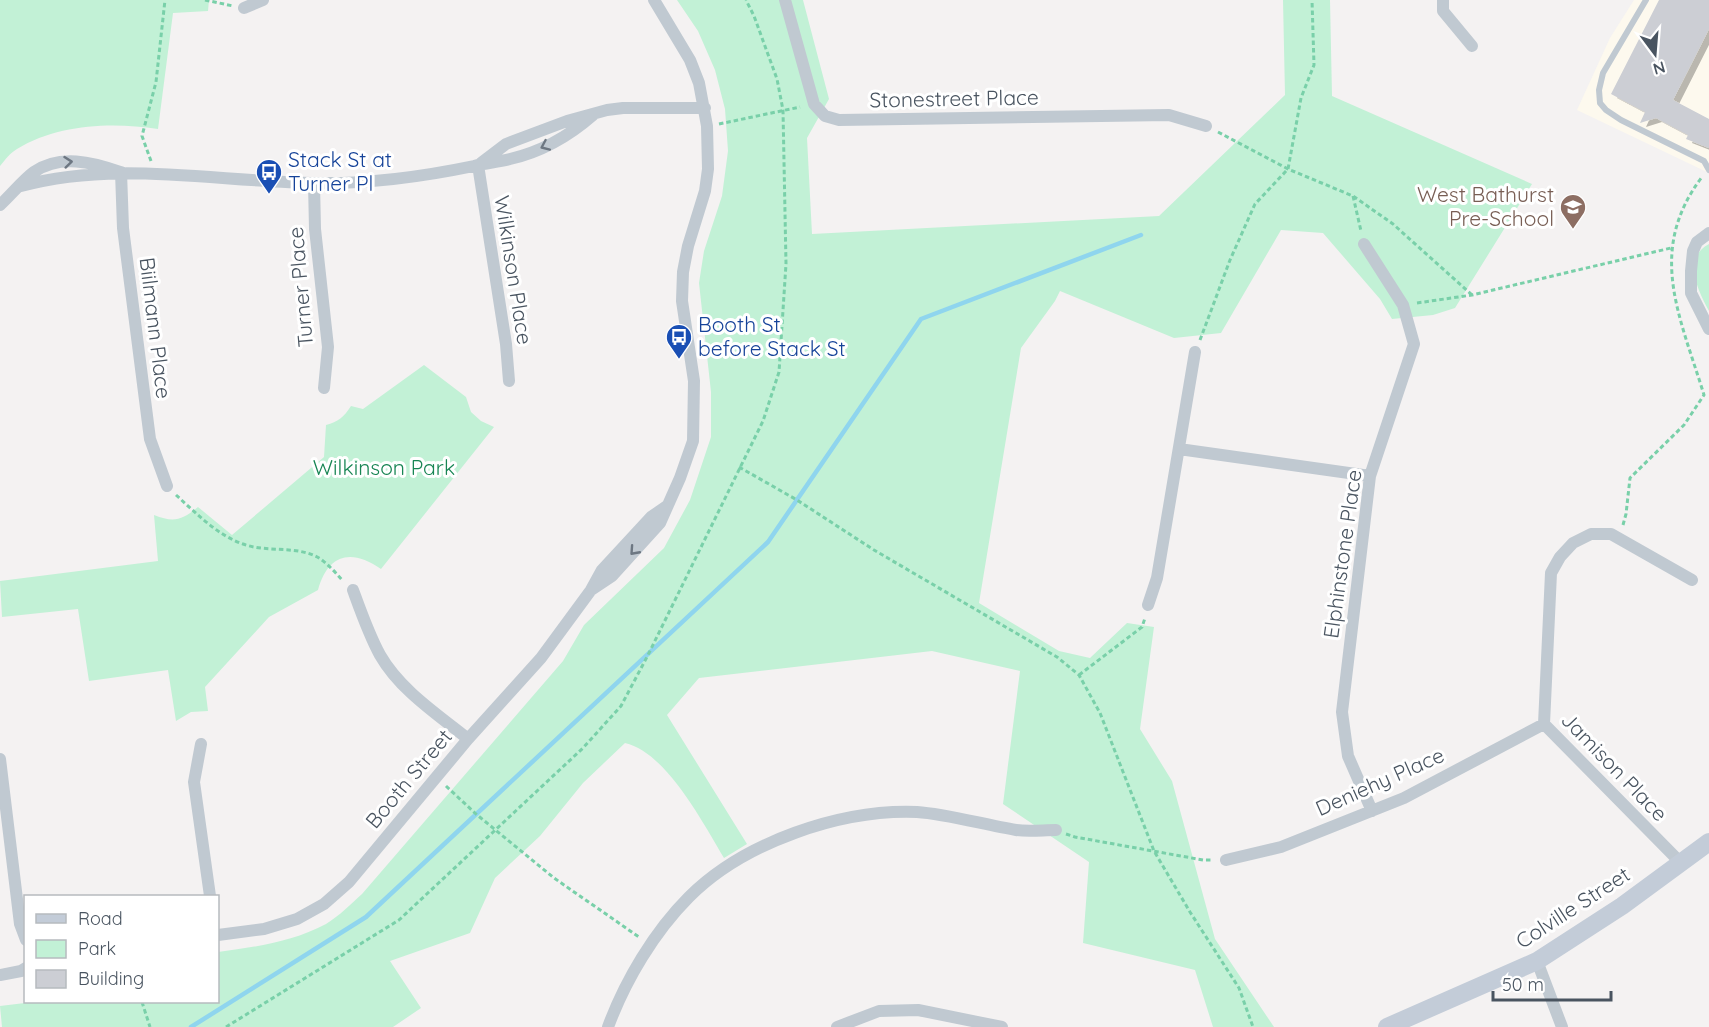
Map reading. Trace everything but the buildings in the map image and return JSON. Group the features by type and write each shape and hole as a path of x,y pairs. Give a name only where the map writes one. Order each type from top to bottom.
{"street":[{"path":"244,8 263,0"},
{"name":"Booth Street","path":"219,935 264,929 297,919 324,904 348,882 436,776 541,658 591,590 612,576 660,523 693,441 694,381 682,302 683,272 688,246 705,191 708,169 707,126 699,83 690,60 654,0"},
{"path":"785,0 814,104"},
{"path":"1443,0 1443,11 1472,46"},
{"name":"Stonestreet Place","path":"814,104 825,116 839,120 1169,115 1206,126"},
{"path":"0,205 21,186 54,178 121,172 314,183 400,180 511,159 543,148 572,133 593,115 623,108 705,108"},
{"name":"Wilkinson Place","path":"478,165 506,344 509,381"},
{"name":"Biilmann Place","path":"121,172 123,228 150,439 167,486"},
{"name":"Turner Place","path":"314,183 315,229 328,347 324,388"},
{"path":"1709,233 1697,242 1691,259 1691,293 1709,329"},
{"name":"Elphinstone Place","path":"1364,244 1404,305 1414,344 1370,476 1342,712 1348,756 1372,811"},
{"path":"1148,604 1157,578 1195,352"},
{"path":"1179,449 1370,476"},
{"name":"Jamison Place","path":"1680,862 1544,724 1551,573 1560,557 1573,543 1591,534 1611,534 1692,580"},
{"path":"353,590 381,656 394,675 468,739"},
{"name":"Deniehy Place","path":"1226,860 1281,846 1404,798 1544,724"},
{"path":"201,744 194,782 210,895"},
{"path":"0,759 20,924 24,934"},
{"path":"608,1027 644,953 689,897 732,862 784,836 845,817 918,812 1018,830 1056,830"},
{"name":"Colville Street","path":"1387,1027 1537,961 1622,906 1709,842"},
{"path":"1537,961 1562,1027"},
{"path":"0,975 24,969"},
{"path":"837,1027 879,1011 918,1010 1002,1027"}],"lane":[{"path":"1646,0 1603,73 1599,90 1600,102 1606,110 1621,120 1704,161 1708,169"}],"path":[{"path":"156,174 142,136 156,82 165,0"},
{"path":"205,0 244,8"},
{"path":"226,1027 399,920 583,748 621,706 648,656 763,421 779,372 786,264 783,110 777,80 746,0"},
{"path":"1195,352 1254,204 1288,169 1301,98 1314,65 1312,0"},
{"path":"707,126 814,104"},
{"path":"1206,126 1288,169 1353,196 1393,224 1472,295"},
{"path":"1619,538 1626,514 1630,478 1684,425 1704,395 1674,296 1670,269 1671,248 1676,225 1687,196 1708,169"},
{"path":"1353,196 1364,244"},
{"path":"1404,305 1472,295 1671,248"},
{"path":"739,467 797,500 874,550 1057,657 1079,675 1100,713 1154,851 1239,988 1253,1027"},
{"path":"167,486 200,517 227,536 242,544 260,548 306,552 321,559 353,590"},
{"path":"1079,675 1142,627 1148,604"},
{"path":"436,776 554,879 650,945"},
{"path":"1056,830 1075,837 1203,860 1226,860"},
{"path":"142,1003 150,1027"}],"shaded area":[{"path":"1634,0 1709,0 1709,173 1577,110 1610,38"}],"green space":[{"path":"0,0 209,0 208,11 173,13 158,129 104,126 50,134 17,149 0,166"},
{"path":"677,0 803,0 829,99 807,138 812,234 1159,216 1285,95 1283,0 1330,0 1332,96 1532,184 1455,308 1433,315 1392,319 1380,299 1323,233 1281,230 1221,333 1174,338 1060,291 1021,348 979,603 1059,651 1090,658 1127,623 1154,627 1140,729 1172,781 1215,939 1274,1027 1213,1027 1195,970 1083,943 1089,862 1003,804 1020,671 932,651 699,678 667,715 747,844 724,858 669,774 640,749 625,743 583,783 540,836 495,878 470,933 390,961 421,1008 393,1027 2,1027 0,1006 25,1003 219,1003 219,952 259,946 300,935 326,924 345,910 362,894 563,661 584,625 664,548 690,500 711,437 711,392 699,283 704,251 722,196 728,151 725,109 715,70 698,31"},
{"path":"1709,244 1709,311 1697,285 1694,266 1701,250"},
{"name":"Wilkinson Park","path":"424,365 466,397 471,412 481,421 494,427 381,569 360,558 342,558 328,569 318,590 269,617 205,687 208,711 191,712 176,721 168,670 89,681 78,609 2,617 0,581 158,561 154,515 167,519 178,519 198,507 232,535 324,457 326,425 340,418 351,406 363,409"}],"waterway":[{"path":"191,1027 366,917 768,542 921,319 1141,235"}],"place":[{"name":"Stack St at Turner Pl","path":"269,195"},
{"name":"West Bathurst Pre-School","path":"1573,230"},
{"name":"Booth St before Stack St","path":"679,360"}]}
